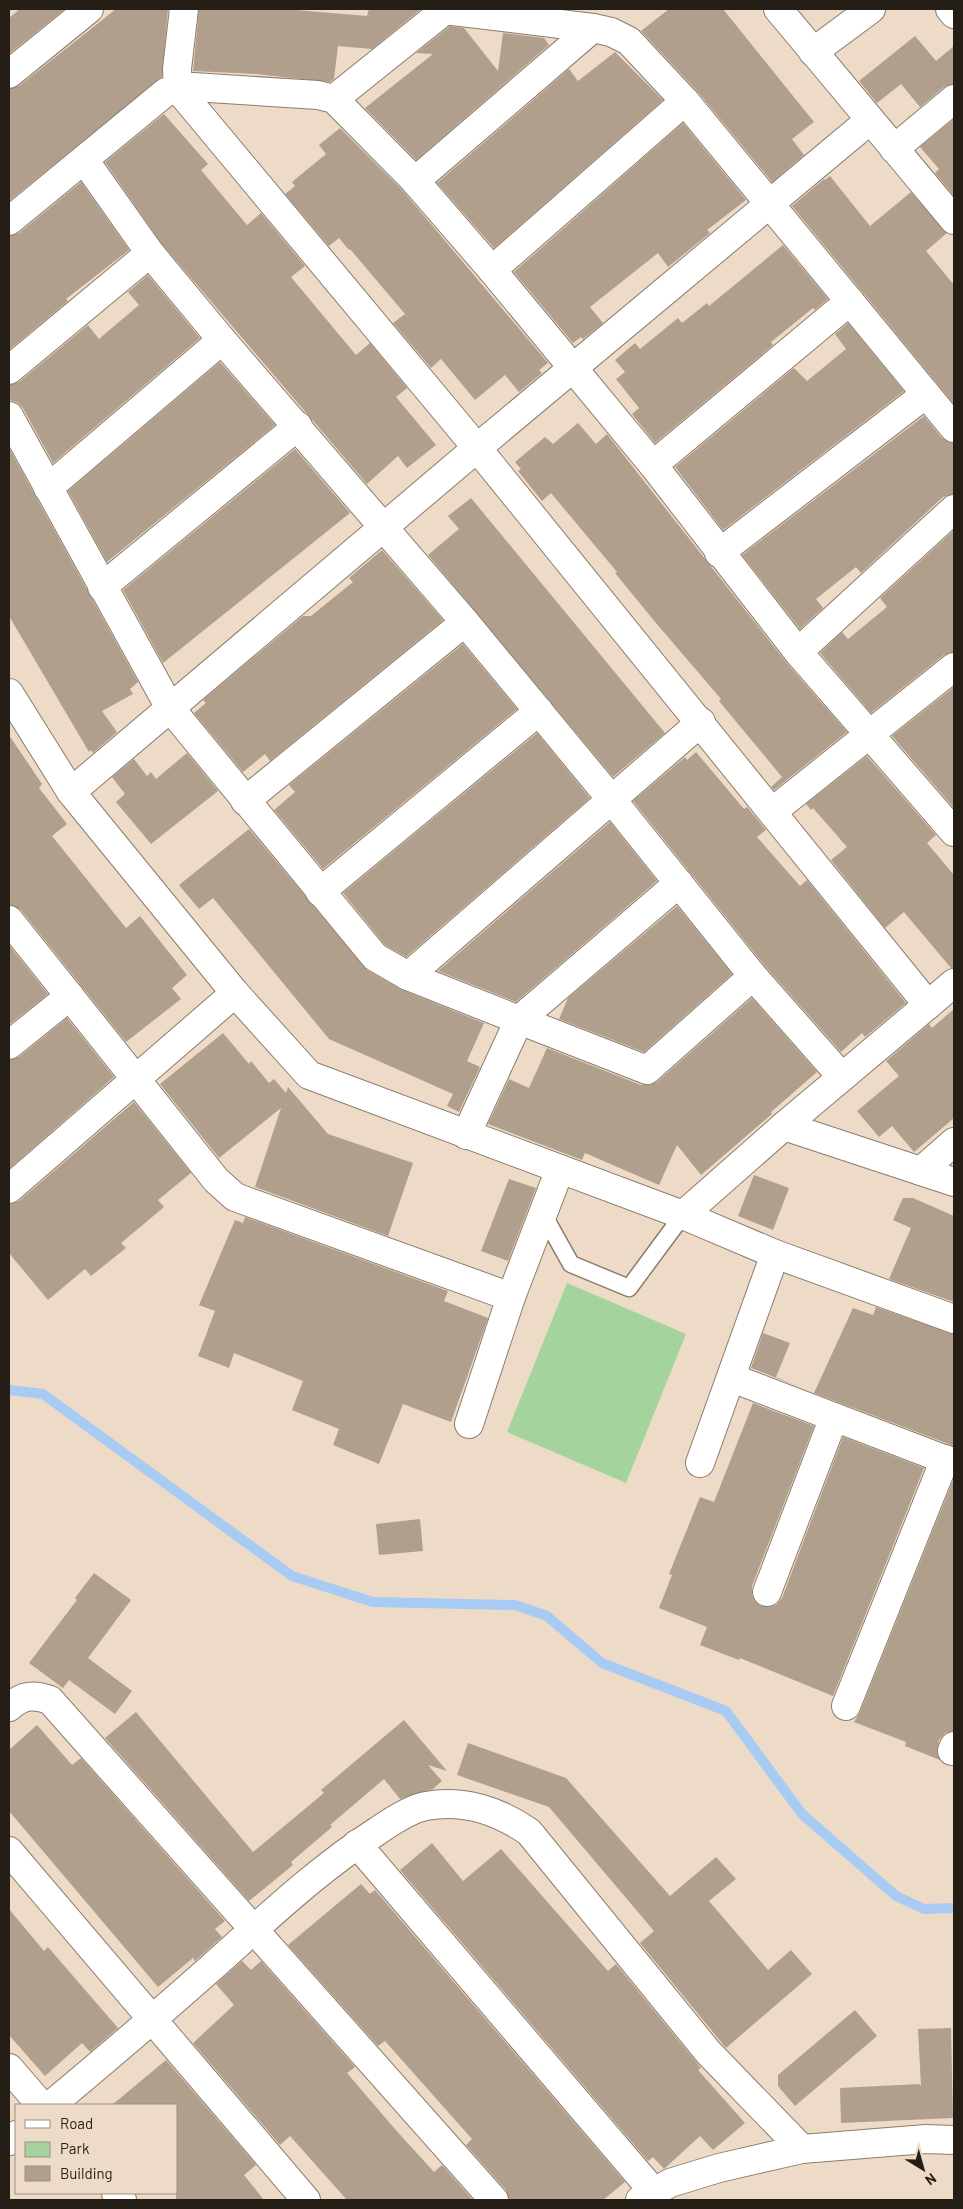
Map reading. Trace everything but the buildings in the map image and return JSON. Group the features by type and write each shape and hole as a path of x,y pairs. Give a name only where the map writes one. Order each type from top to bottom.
{"street":[{"path":"9,74 89,9"},
{"path":"184,9 177,69 178,89 477,448 773,810 928,1004"},
{"path":"334,99 440,9 593,28 611,32 629,41 685,100 954,428"},
{"path":"778,9 954,220"},
{"path":"813,52 871,9"},
{"path":"950,9 954,14"},
{"path":"415,181 593,28"},
{"path":"9,221 85,161 166,92 178,89 212,88 318,95 334,99 415,181 492,270 653,465 719,553 798,652 954,832"},
{"path":"492,270 685,100"},
{"path":"894,149 954,100"},
{"path":"71,792 477,448 870,120"},
{"path":"85,161 150,253 383,529 465,622 612,800 753,976 842,1077"},
{"path":"9,370 150,253"},
{"path":"653,465 850,301"},
{"path":"48,488 222,340"},
{"path":"719,553 926,394"},
{"path":"9,416 170,708 375,957 408,976 647,1070 753,976"},
{"path":"102,587 298,426"},
{"path":"798,652 954,509"},
{"path":"246,801 465,622"},
{"path":"773,810 954,667"},
{"path":"9,693 71,792 235,993 309,1075 466,1136 683,1215 774,1254 954,1319"},
{"path":"320,892 539,712"},
{"path":"408,976 701,722"},
{"path":"466,1136 519,1020 679,883"},
{"path":"9,920 216,1180 234,1197 510,1297"},
{"path":"683,1215 784,1126 954,983"},
{"path":"9,1188 235,993"},
{"path":"9,1045 70,996"},
{"path":"784,1126 954,1182"},
{"path":"921,1171 954,1142"},
{"path":"469,1424 510,1297 560,1169"},
{"path":"700,1463 732,1378 774,1254"},
{"path":"732,1378 950,1461 846,1706"},
{"path":"768,1592 834,1417"},
{"path":"9,1706 19,1698 34,1695 50,1700 494,2200"},
{"path":"52,2104 153,2019 336,1858 393,1820 425,1806 459,1804 490,1810 515,1822 529,1832 708,2052 802,2149"},
{"path":"357,1844 647,2196 670,2183 719,2168 802,2149 926,2139 954,2140"},
{"path":"9,1851 306,2200"},
{"path":"9,2068 40,2104"}],"lane":[{"path":"543,1214 571,1264 628,1288 683,1215"}],"green space":[{"path":"567,1283 686,1334 626,1483 507,1432"}],"waterway":[{"path":"9,1390 43,1394 292,1576 373,1602 515,1605 547,1616 602,1663 726,1711 802,1814 896,1896 924,1909 954,1908"}]}
